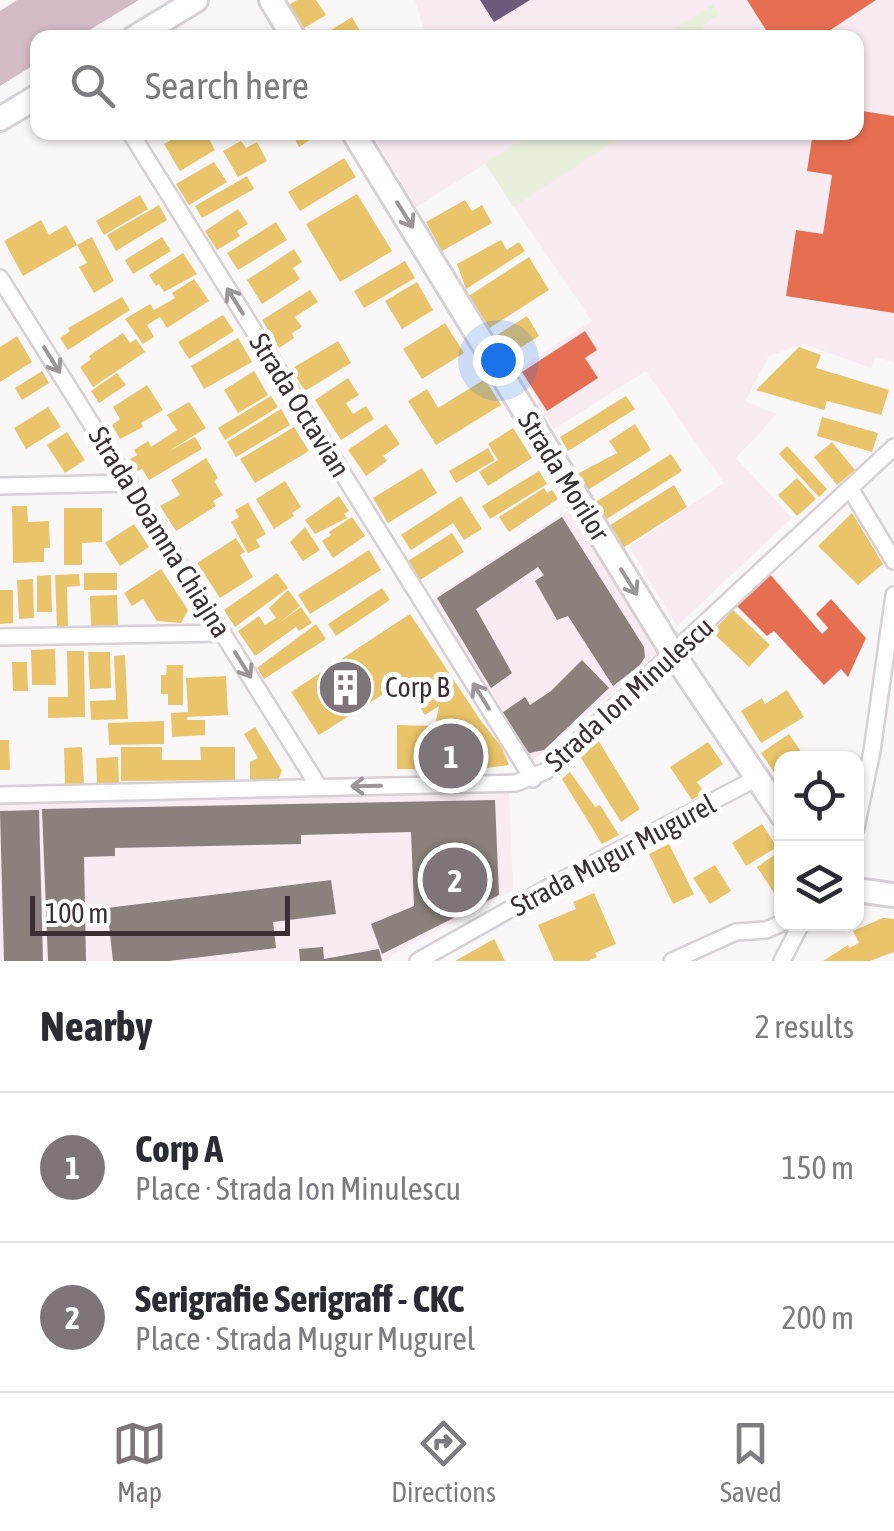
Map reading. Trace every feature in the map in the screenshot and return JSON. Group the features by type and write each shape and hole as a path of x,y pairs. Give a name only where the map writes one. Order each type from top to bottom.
{"street":[{"path":"147,30 196,0"},
{"path":"271,0 289,30"},
{"path":"0,119 30,101"},
{"name":"Strada Octavian","path":"135,140 533,779"},
{"name":"Strada Morilor","path":"359,140 674,655 774,803"},
{"name":"Strada Doamna Chiajna","path":"0,278 319,787"},
{"name":"Strada Ion Minulescu","path":"0,795 533,779 674,655 894,447"},
{"path":"0,486 128,482"},
{"path":"852,490 894,562"},
{"path":"864,790 894,595"},
{"path":"0,638 223,633"},
{"name":"Strada Mugur Mugurel","path":"418,961 757,778"},
{"path":"864,891 894,895"},
{"path":"672,961 736,932 774,927"},
{"path":"782,961 797,931"}],"shaded area":[{"path":"17,0 139,0 90,30 30,30 30,67 0,86 0,11"},
{"path":"415,0 894,0 894,363 876,357 871,368 804,344 769,356 745,401 777,414 736,458 792,518 677,626 629,547 724,483 646,371 554,429 518,369 592,321 485,164 416,207 376,140 864,140 864,30 424,30"},
{"path":"571,508 658,653 529,764 430,600"},
{"path":"509,792 513,890 392,955 389,961 0,961 0,802"}],"green space":[{"path":"713,5 719,14 702,26 705,30 672,30"},
{"path":"521,140 617,140 513,207 485,163"}],"building: Homes":[{"path":"297,0 316,0 326,15 301,30 287,6"},
{"path":"352,17 359,30 331,30"},
{"path":"171,140 209,140 215,150 180,171 164,144"},
{"path":"241,141 246,148 257,142 267,161 238,177 223,151"},
{"path":"344,158 356,177 300,211 288,192"},
{"path":"214,162 227,182 189,205 176,184"},
{"path":"247,176 254,189 202,218 195,206"},
{"path":"357,194 392,251 340,282 306,224"},
{"path":"140,195 148,209 104,235 96,221"},
{"path":"465,200 472,211 482,205 492,223 442,251 426,222"},
{"path":"159,205 167,220 116,251 107,235"},
{"path":"238,209 248,224 237,231 240,236 217,250 205,231"},
{"path":"41,220 49,235 66,225 77,245 23,276 4,241"},
{"path":"276,222 287,240 238,270 227,253"},
{"path":"92,237 114,281 94,293 79,267 87,263 77,245"},
{"path":"162,237 171,251 133,274 125,260"},
{"path":"501,240 507,250 519,242 525,251 466,289 457,264"},
{"path":"294,249 302,262 293,268 300,279 262,304 247,280"},
{"path":"183,253 197,274 164,292 149,275"},
{"path":"529,257 549,290 488,329 467,297"},
{"path":"405,261 415,278 364,308 354,291"},
{"path":"194,279 209,301 167,328 160,317 147,325 154,337 143,344 125,319 150,304 154,310 175,298 172,293"},
{"path":"417,282 433,310 402,329 385,301"},
{"path":"310,290 318,302 295,317 302,327 279,348 262,320"},
{"path":"122,297 130,310 68,350 60,338 70,331 68,328"},
{"path":"223,315 234,331 189,359 178,342"},
{"path":"527,316 539,336 506,357 494,337"},
{"path":"445,323 464,353 422,379 403,349"},
{"path":"123,333 130,343 136,339 145,352 93,387 80,367 91,359 89,356"},
{"path":"17,336 32,362 0,382 0,347"},
{"path":"238,338 252,362 204,389 191,366"},
{"path":"338,341 351,363 305,391 291,369"},
{"path":"799,347 821,355 816,368 889,390 881,415 827,401 824,410 756,390"},
{"path":"42,371 49,383 22,400 15,388"},
{"path":"254,371 268,395 238,413 224,390"},
{"path":"117,373 126,385 99,403 91,391"},
{"path":"348,378 359,395 346,403 353,414 366,406 374,419 341,440 315,400"},
{"path":"485,379 501,405 436,445 408,401 427,389 438,408"},
{"path":"147,385 163,410 120,439 112,425 120,419 113,407"},
{"path":"271,396 278,407 225,440 218,428"},
{"path":"626,396 635,409 568,451 560,437"},
{"path":"189,402 206,428 169,451 195,437 202,449 149,480 130,459 137,455 134,450 148,441 151,447 177,430 167,415"},
{"path":"48,407 61,427 26,449 14,428"},
{"path":"281,409 290,425 236,457 227,442"},
{"path":"822,417 878,433 872,452 817,436"},
{"path":"386,424 400,444 383,456 387,461 366,476 348,450"},
{"path":"635,424 651,450 588,490 577,474 617,453 609,441"},
{"path":"294,427 309,451 255,483 240,459"},
{"path":"513,428 532,458 488,486 479,472 498,460 488,444"},
{"path":"67,432 85,460 65,473 47,445"},
{"path":"832,442 855,470 837,485 814,457"},
{"path":"787,446 827,489 819,497 779,454"},
{"path":"488,448 495,460 456,483 449,471"},
{"path":"671,454 682,471 602,522 591,505"},
{"path":"206,458 223,495 213,501 216,506 176,531 160,506 180,495 171,480"},
{"path":"422,468 437,493 388,523 373,498"},
{"path":"539,471 547,484 490,519 482,506"},
{"path":"797,478 816,499 797,516 778,495"},
{"path":"285,481 301,507 274,529 256,499"},
{"path":"674,485 687,507 618,551 604,529"},
{"path":"544,488 547,493 552,490 558,499 509,532 499,517"},
{"path":"339,496 349,511 344,514 347,518 315,534 305,520"},
{"path":"461,496 482,529 464,540 453,523 411,550 401,535"},
{"path":"248,503 266,534 256,540 260,547 248,553 231,522 239,517 235,510"},
{"path":"12,506 27,506 28,522 49,521 50,548 44,548 44,562 13,563"},
{"path":"64,508 102,508 102,542 82,543 82,565 64,565"},
{"path":"852,513 883,564 858,585 818,546"},
{"path":"352,517 365,536 333,558 322,541"},
{"path":"134,524 149,547 120,566 105,543"},
{"path":"305,527 320,550 303,561 290,542"},
{"path":"452,533 464,552 420,580 408,561"},
{"path":"236,538 245,552 240,555 253,577 220,598 197,563"},
{"path":"369,550 381,570 310,614 298,595"},
{"path":"161,569 188,610 181,623 157,621 143,599 132,606 124,593"},
{"path":"84,573 117,573 117,590 84,590"},
{"path":"277,573 288,588 235,627 224,610"},
{"path":"79,574 80,586 67,587 68,628 57,629 55,575"},
{"path":"51,575 52,612 37,612 37,576"},
{"path":"33,579 34,618 19,619 17,580"},
{"path":"382,588 390,600 336,636 328,624"},
{"path":"0,590 13,590 13,623 0,624"},
{"path":"288,590 300,606 279,623 301,607 312,623 299,631 296,627 255,656 238,631 259,616 265,625 276,618 269,608"},
{"path":"117,595 118,625 91,626 90,596"},
{"path":"733,610 770,645 749,667 712,632"},
{"path":"410,614 501,746 509,765 471,770 397,769 397,725 435,726 439,706 425,715 404,681 319,735 291,692"},
{"path":"316,624 326,639 264,679 257,668"},
{"path":"55,649 56,685 32,685 31,650"},
{"path":"67,651 84,651 85,717 48,718 48,697 68,697"},
{"path":"88,652 110,652 111,688 90,689"},
{"path":"125,655 128,719 91,720 90,701 116,700 114,656"},
{"path":"12,662 27,662 28,691 13,691"},
{"path":"167,665 183,665 183,705 168,705 168,694 161,694 161,675 166,675"},
{"path":"226,676 228,715 187,717 205,720 205,735 172,737 171,713 188,712 186,678"},
{"path":"787,690 804,717 761,743 741,711 762,698 765,704"},
{"path":"164,721 164,744 109,745 108,723"},
{"path":"255,727 282,771 278,780 250,779 250,762 258,758 244,734"},
{"path":"789,734 801,751 774,751 774,772 761,753"},
{"path":"0,740 9,740 10,770 0,770"},
{"path":"598,740 640,809 621,822 581,758"},
{"path":"708,742 723,764 697,782 704,792 692,800 670,767"},
{"path":"82,747 84,785 65,785 64,748"},
{"path":"121,747 162,747 162,760 201,760 200,747 235,747 235,780 121,781"},
{"path":"118,757 119,784 97,785 96,758"},
{"path":"570,772 595,807 600,805 619,835 602,844 562,779"},
{"path":"762,824 774,849 746,866 732,843"},
{"path":"669,844 694,894 673,904 649,854"},
{"path":"774,855 774,893 757,867"},
{"path":"715,865 731,891 710,904 693,878"},
{"path":"594,893 616,944 595,953 597,957 588,961 554,961 538,925 576,909 573,902"},
{"path":"883,918 894,919 894,952 870,961 823,961 848,945 849,948 859,943 853,931 864,931 864,926"},
{"path":"494,939 505,961 455,961"}],"building: Shops":[{"path":"747,0 876,0 830,30 766,30"},
{"path":"864,111 894,116 894,313 786,296 796,230 823,234 832,175 807,171 812,140 864,140"},
{"path":"585,331 597,350 585,358 598,378 547,411 522,372"},
{"path":"768,572 822,634 828,628 816,614 831,599 866,638 848,677 841,669 824,685 774,631 767,636 736,605"}],"building: Offices":[{"path":"480,0 530,0 494,22"}],"building: Industry":[{"path":"562,517 644,647 645,657 613,686 568,616 557,620 535,581 544,575 538,567 476,609 512,673 491,688 437,598"},
{"path":"582,660 609,688 544,750 529,753 502,713 525,697 530,705 551,691"},
{"path":"495,800 499,895 382,954 371,924 414,906 411,832 301,835 301,844 115,848 115,856 84,857 86,961 48,961 42,809"},
{"path":"39,810 43,961 4,961 0,811"},
{"path":"331,880 336,914 273,922 276,948 169,961 113,961 107,908"},
{"path":"323,947 324,959 379,949 382,961 300,961 299,949"}],"place":[{"name":"Corp B","path":"346,687"},
{"name":"Corp A","path":"451,756"},
{"name":"Serigrafie Serigraff - CKC","path":"455,880"}]}
